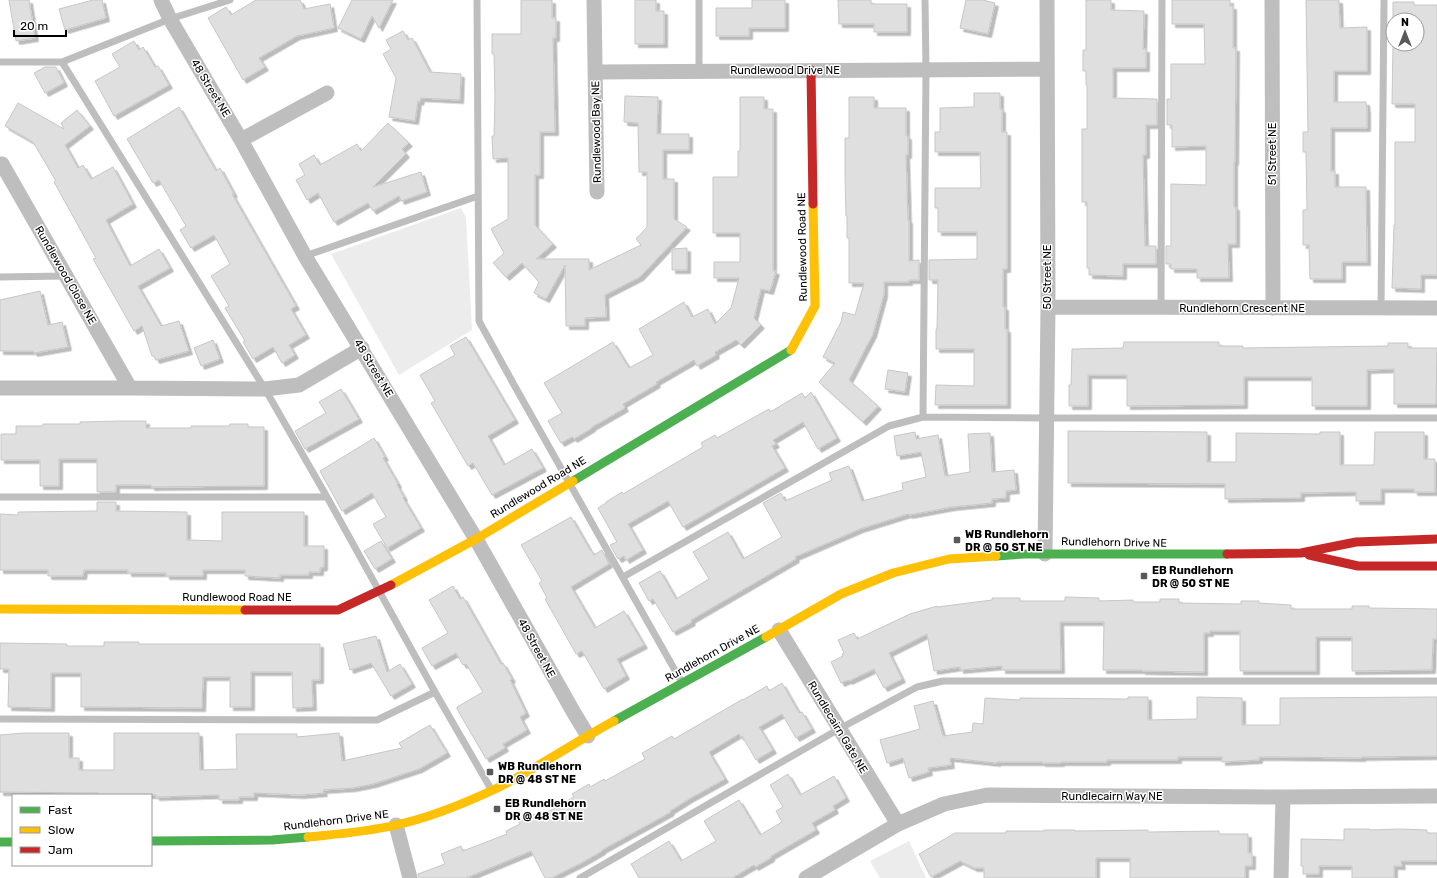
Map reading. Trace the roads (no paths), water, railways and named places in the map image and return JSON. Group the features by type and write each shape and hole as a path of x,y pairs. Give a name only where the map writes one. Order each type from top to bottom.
{"street":[{"name":"48 Street NE","path":"161,0 170,19 241,140 305,256 362,348 476,539 588,736"},
{"path":"594,0 595,72"},
{"name":"50 Street NE","path":"1045,554 1048,307 1047,0"},
{"name":"51 Street NE","path":"1272,0 1273,308"},
{"name":"Rundlewood Drive NE","path":"595,72 1047,69"},
{"name":"Rundlewood Road NE","path":"0,609 338,610 379,591 476,539 790,350 815,306 811,70"},
{"name":"Rundlewood Bay NE","path":"595,72 597,192"},
{"path":"241,140 327,93"},
{"name":"Rundlewood Close NE","path":"0,164 2,164 130,388"},
{"name":"Rundlehorn Crescent NE","path":"1048,307 1437,308"},
{"path":"0,388 265,390 299,384 362,348"},
{"name":"Rundlehorn Drive NE","path":"152,841 272,840 341,834 396,825 438,812 492,790 534,768 588,736 841,594 893,573 950,559 1024,554 1171,555 1301,553 1356,542 1437,539"},
{"name":"Rundlehorn Drive NE","path":"1301,553 1358,566 1437,566"},
{"name":"Rundlecairn Gate NE","path":"779,630 898,824"},
{"name":"Rundlecairn Way NE","path":"806,878 898,824 944,804 987,795 1283,797 1437,796"},
{"path":"1281,878 1283,797"},
{"path":"396,825 410,878"},
{"path":"0,842 12,842"}],"lane":[{"path":"0,62 62,62 170,19 230,0"},
{"path":"477,0 479,320 682,683"},
{"path":"699,0 699,71"},
{"path":"923,417 926,70 925,0"},
{"path":"1161,308 1162,0"},
{"path":"1381,308 1384,0"},
{"path":"62,62 265,390 327,497 435,692 492,790"},
{"path":"305,256 478,196"},
{"path":"0,276 66,276"},
{"path":"623,577 889,426 923,417 1437,418"},
{"path":"0,497 327,497"},
{"path":"580,878 839,729 917,686 943,681 1437,681"},
{"path":"0,719 377,720 435,692"}],"place":[{"name":"WB Rundlehorn DR @ 50 ST NE","path":"957,540"},
{"name":"EB Rundlehorn DR @ 50 ST NE","path":"1144,576"},
{"name":"WB Rundlehorn DR @ 48 ST NE","path":"490,772"},
{"name":"EB Rundlehorn DR @ 48 ST NE","path":"497,809"}]}
